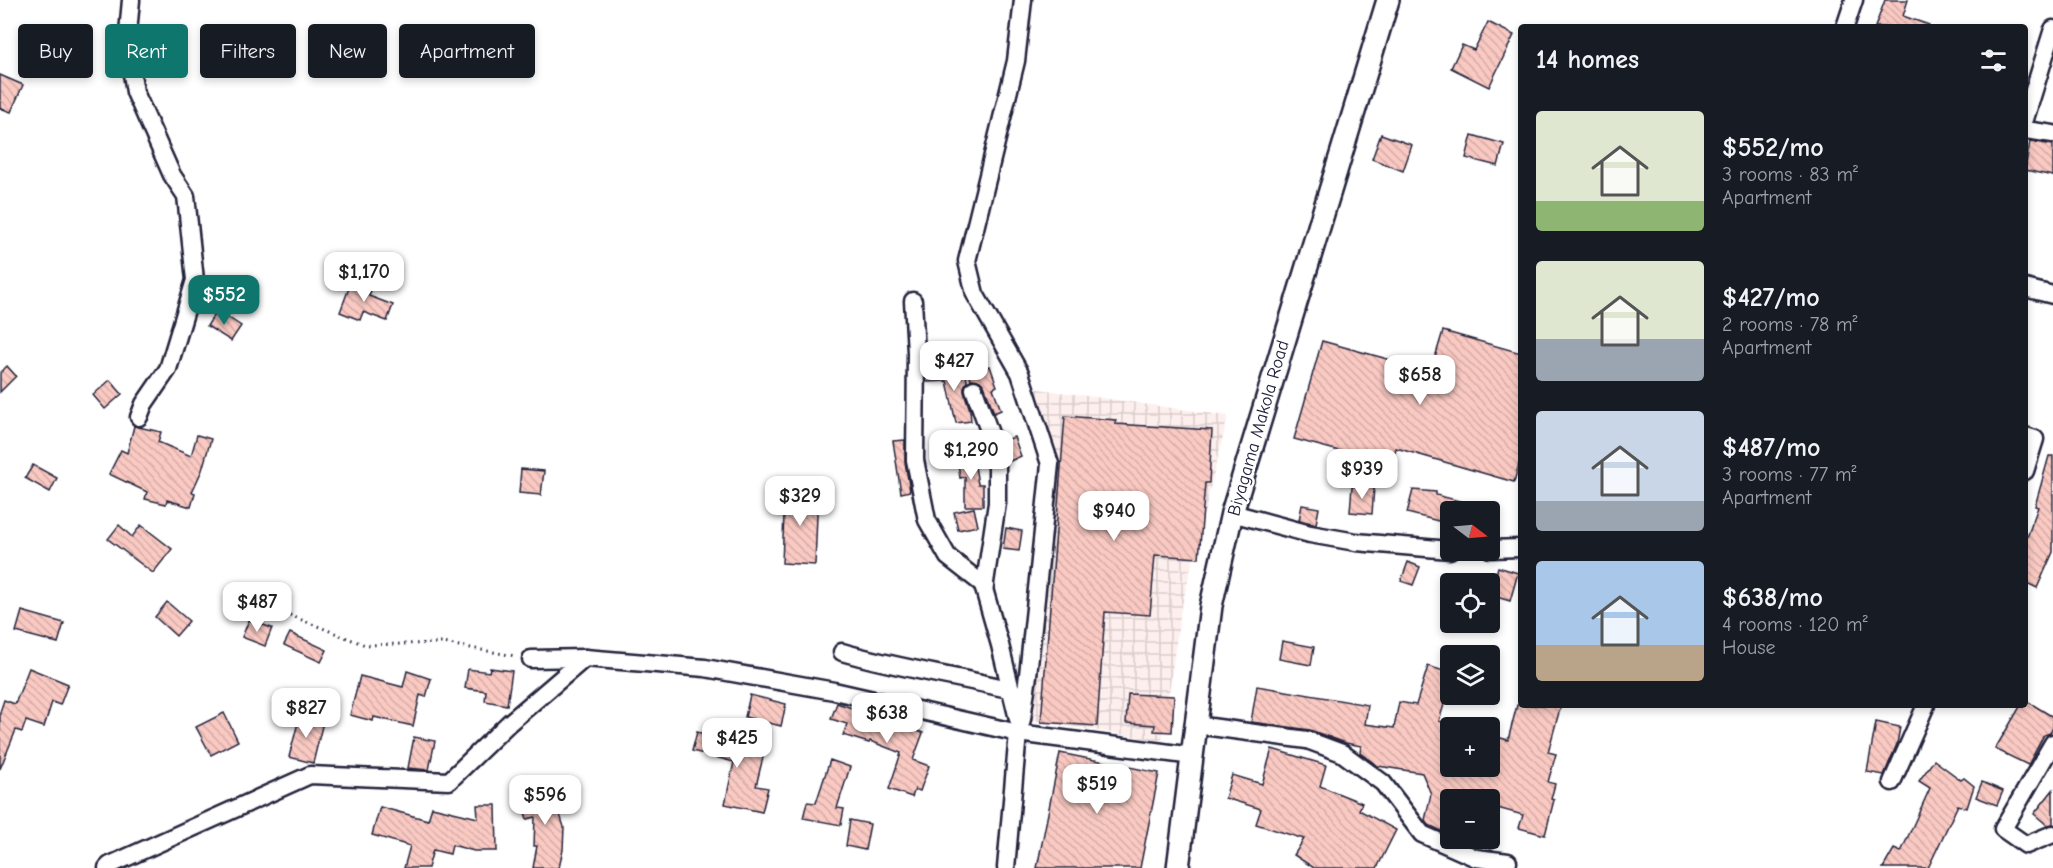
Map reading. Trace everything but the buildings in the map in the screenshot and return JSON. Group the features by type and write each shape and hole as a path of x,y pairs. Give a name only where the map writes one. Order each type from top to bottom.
{"main road":[{"name":"Biyagama Makola Road","path":"1178,868 1211,606 1232,513 1388,0"}],"street":[{"path":"131,0 127,44 135,92 172,175 186,196 195,280 168,369 144,404 139,417"},
{"path":"1006,868 1019,729 1028,675 1050,465 1020,373 975,294 966,261 1016,61 1023,0"},
{"path":"1846,24 1854,0"},
{"path":"2028,109 2053,29"},
{"path":"2028,130 2053,134"},
{"path":"2028,289 2053,295"},
{"path":"913,301 916,352 915,460 927,520 948,557 984,586"},
{"path":"974,389 997,453 997,503 984,586 1019,729"},
{"path":"2028,437 2035,439 2028,461"},
{"path":"1232,513 1310,534 1356,542 1440,549"},
{"path":"1500,549 1518,548"},
{"path":"842,652 881,663 946,674 1011,690"},
{"path":"109,867 310,775 449,781 509,723 585,658"},
{"path":"531,659 585,658 705,668 1019,729 1192,756"},
{"path":"1892,782 1925,708"},
{"path":"1196,725 1307,740 1342,753 1383,783 1422,834 1476,858 1508,862"},
{"path":"2053,743 2003,829 2026,845 2053,834"}],"path":[{"path":"234,594 365,645 443,643 531,659"}],"shaded area":[{"path":"1032,388 1228,416 1181,609 1162,741 1024,719 1052,447"}]}
